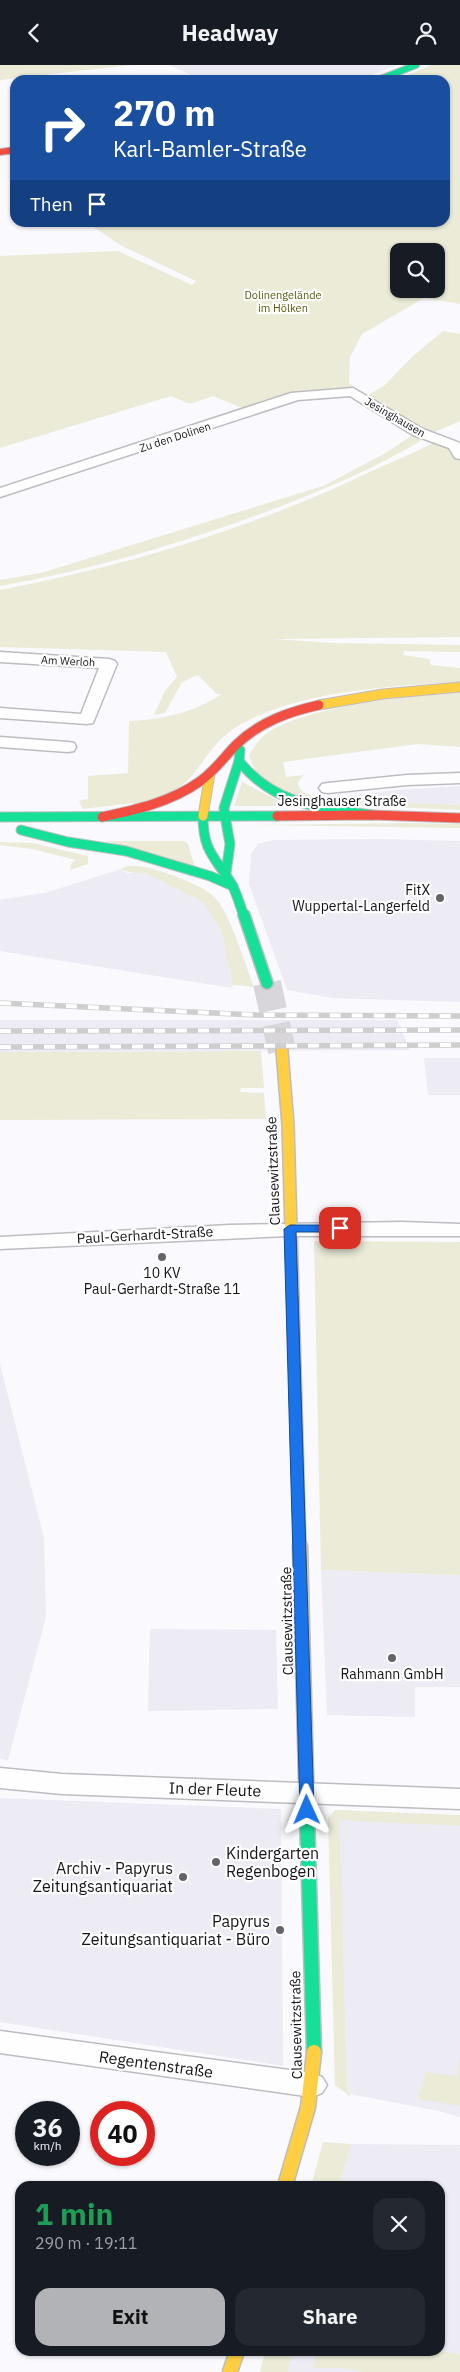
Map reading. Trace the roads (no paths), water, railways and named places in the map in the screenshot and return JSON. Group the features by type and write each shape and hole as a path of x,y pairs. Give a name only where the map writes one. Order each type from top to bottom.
{"main road":[{"path":"391,75 416,65"},
{"path":"102,817 173,798 210,773 240,738 280,717 310,708 387,693 460,687"},
{"path":"226,873 232,859 234,830 225,816 224,808 239,761 240,738"},
{"path":"239,761 243,771 272,793 304,804 372,815"},
{"path":"210,773 203,816 198,830 213,861 226,873 233,886 255,941 267,983"},
{"name":"Jesinghauser Straße","path":"0,817 372,815 460,818"},
{"path":"7,830 69,830"},
{"path":"21,830 68,841 126,851 210,876 233,886"},
{"path":"198,830 234,830"},
{"name":"Clausewitzstraße","path":"282,1051 288,1125 314,2063 308,2107 286,2181"},
{"path":"230,2372 235,2356"}],"street":[{"name":"Jesinghausen","path":"353,392 418,432 456,446 456,450 460,455"},
{"name":"Zu den Dolinen","path":"0,493 296,396 353,392"},
{"name":"Am Werloh","path":"0,657 109,664 87,719 0,713"},
{"path":"0,742 68,747"},
{"path":"328,788 408,780 460,778"},
{"name":"Paul-Gerhardt-Straße","path":"0,1243 290,1229 388,1228 460,1231"},
{"name":"In der Fleute","path":"0,1778 62,1784 460,1799"},
{"name":"Regentenstraße","path":"0,2042 312,2085"}],"tunnel":[{"path":"267,983 282,1051"}],"railway":[{"path":"0,1003 256,1015 460,1016"},
{"path":"0,1031 460,1030"},
{"path":"0,1047 460,1045"}],"place":[{"name":"FitX Wuppertal-Langerfeld","path":"440,898"},
{"name":"10 KV Paul-Gerhardt-Straße 11","path":"162,1257"},
{"name":"Rahmann GmbH","path":"392,1658"},
{"name":"Kindergarten Regenbogen","path":"216,1862"},
{"name":"Archiv - Papyrus Zeitungsantiquariat","path":"183,1877"},
{"name":"Papyrus Zeitungsantiquariat - Büro","path":"280,1930"}],"park label":[{"name":"Dolinengelände im Hölken","path":"283,301"}]}
